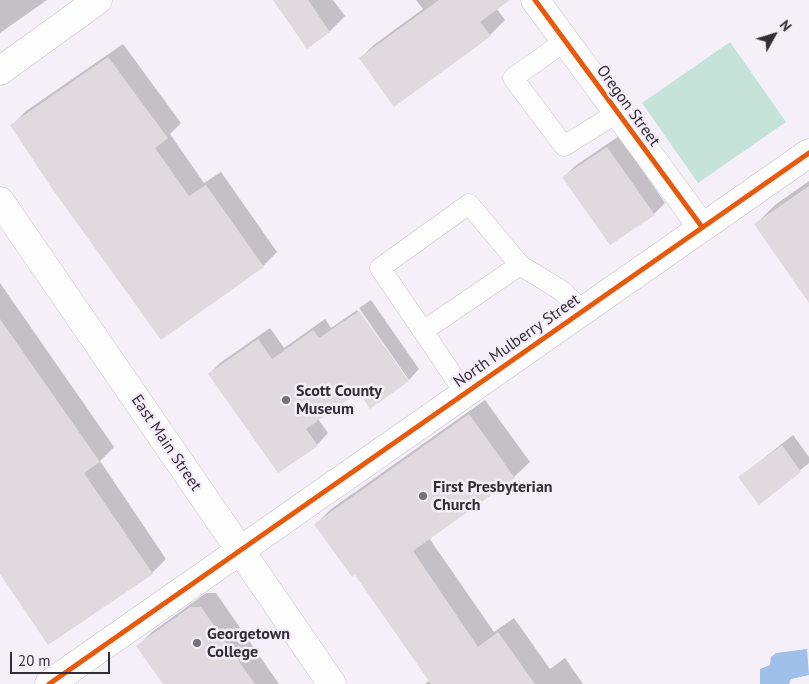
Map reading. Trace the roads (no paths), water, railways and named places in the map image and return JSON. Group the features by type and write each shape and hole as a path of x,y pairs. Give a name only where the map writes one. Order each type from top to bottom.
{"street":[{"path":"0,71 98,0"},
{"name":"Oregon Street","path":"535,0 702,227"},
{"name":"North Mulberry Street","path":"48,684 809,153"},
{"name":"East Main Street","path":"0,201 332,684"}],"lane":[{"path":"565,41 513,78 564,146 617,113"},
{"path":"464,392 380,268 470,204 520,265 562,290 582,310"},
{"path":"422,331 520,265"}],"water":[{"path":"807,649 809,675 791,679 789,684 760,684 760,669 770,665 771,657 776,653"}],"place":[{"name":"Scott County Museum","path":"286,400"},
{"name":"First Presbyterian Church","path":"423,496"},
{"name":"Georgetown College","path":"197,643"}]}
